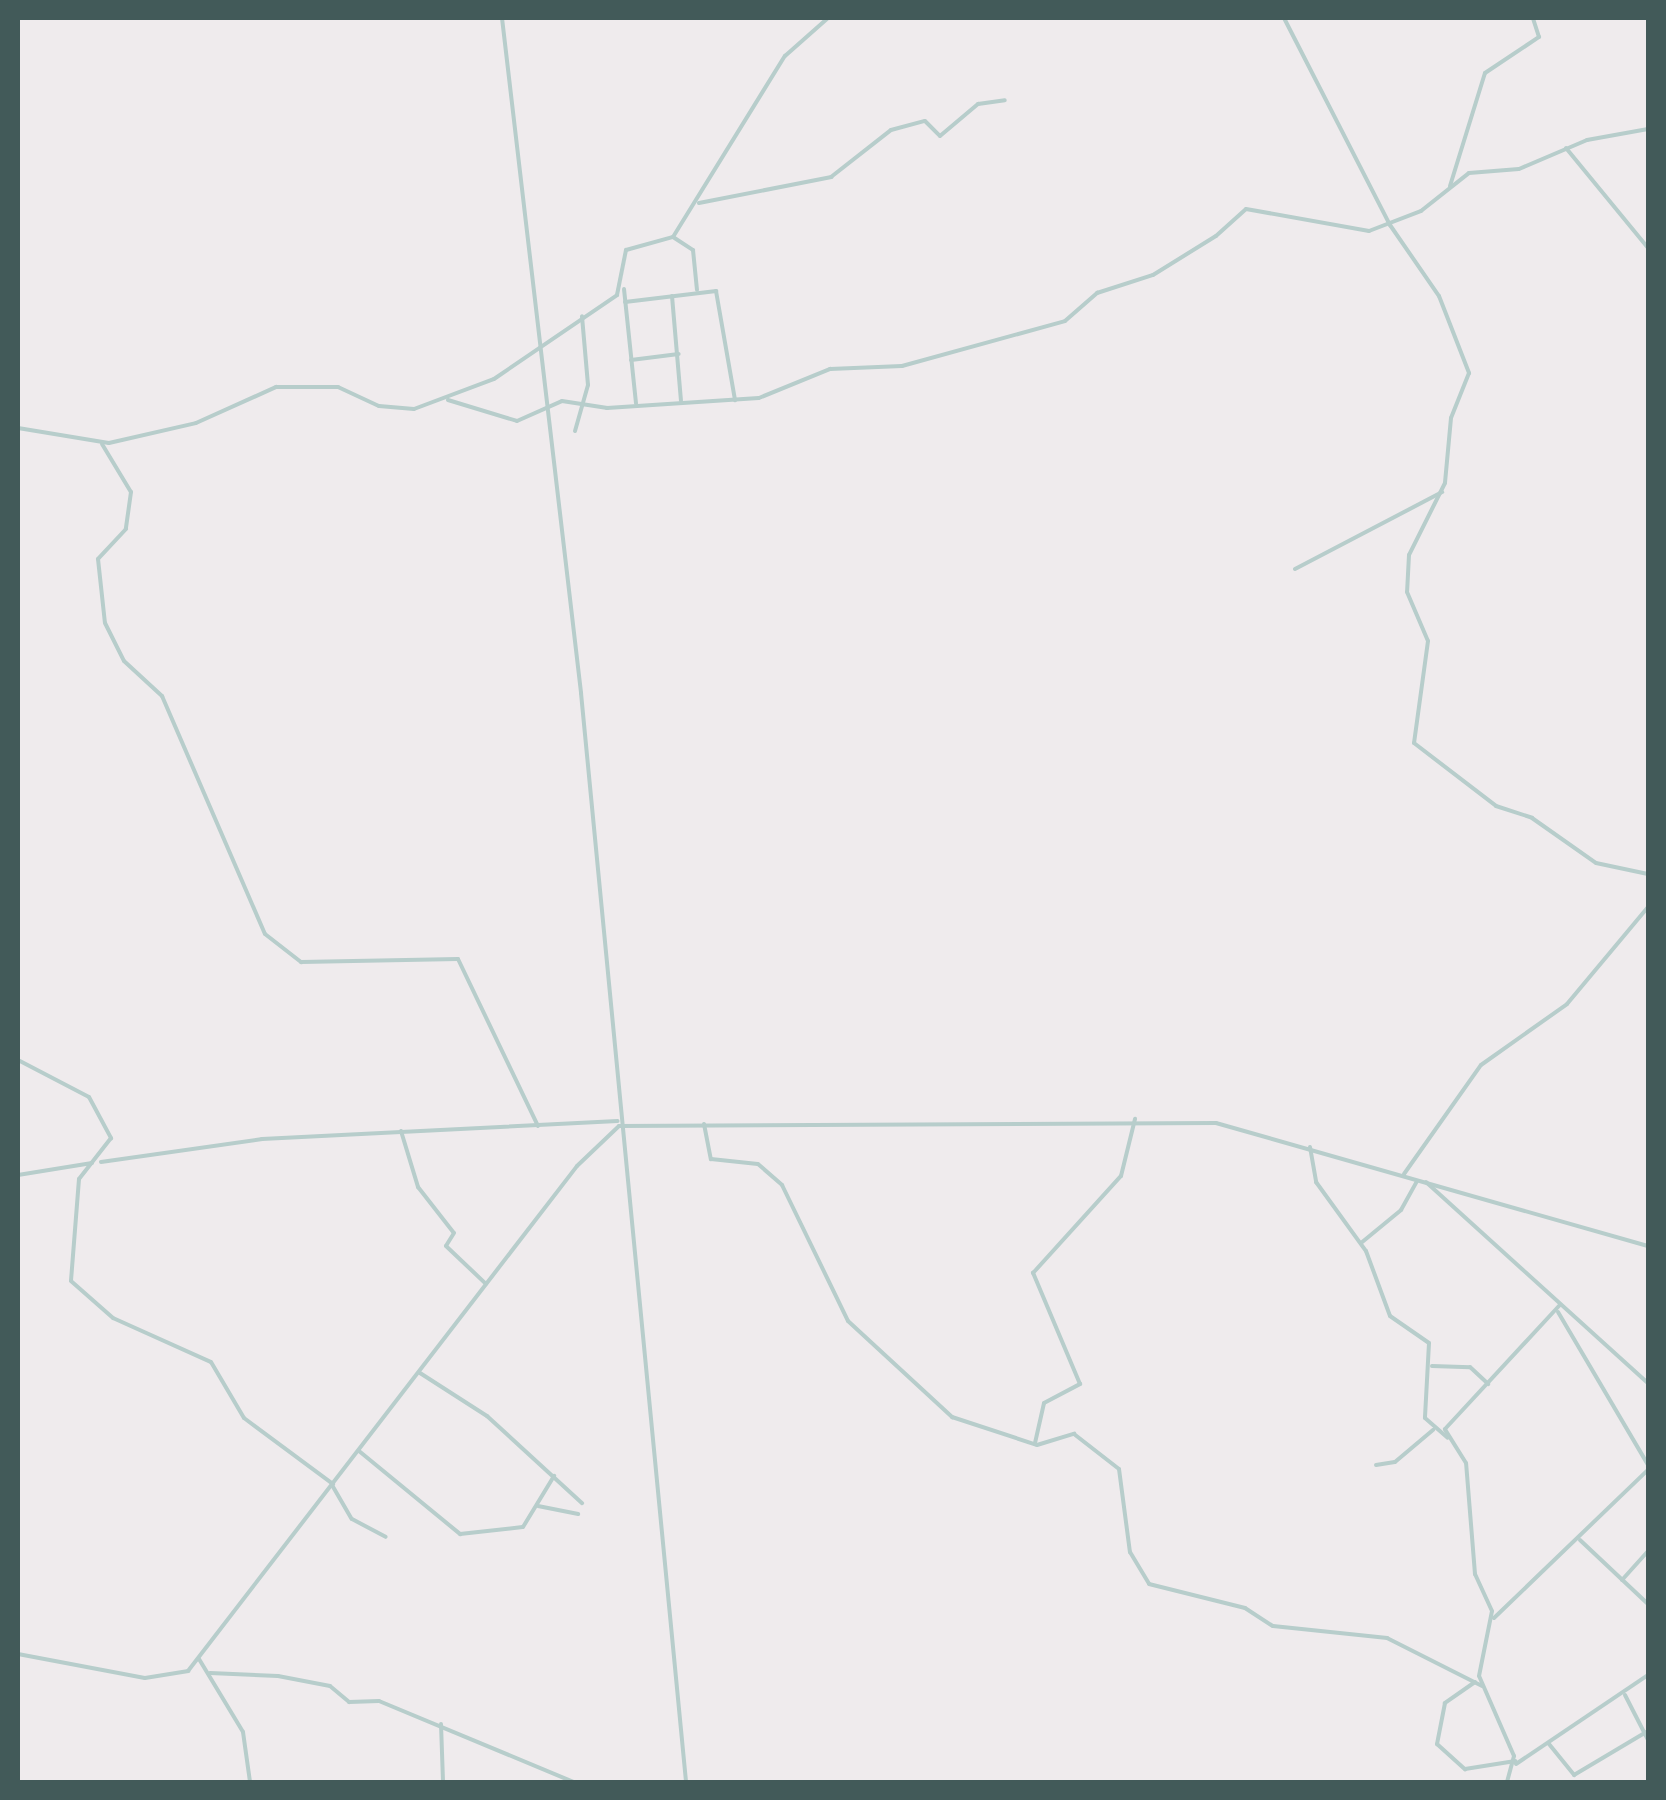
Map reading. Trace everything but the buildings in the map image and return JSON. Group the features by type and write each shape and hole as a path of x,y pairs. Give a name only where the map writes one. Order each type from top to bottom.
{"street":[{"path":"502,18 542,410 581,693 619,1124 686,1782"},
{"path":"636,404 623,285 624,252 673,237 699,203 785,56 828,18"},
{"path":"1284,18 1390,225 1439,296 1468,373 1442,492 1409,555 1407,592 1428,641 1414,743 1496,806 1532,818 1596,863 1648,874"},
{"path":"1450,186 1485,73 1539,37 1533,18"},
{"path":"699,203 831,177 891,130 925,121 941,136 978,104 1005,100"},
{"path":"18,428 102,444 196,423 276,387 338,387 379,406 448,400 512,421 542,410 585,405 735,400 830,369 902,366 1065,321 1097,293 1153,275 1221,234 1246,209 1362,231 1390,225 1450,186 1564,148 1648,129"},
{"path":"1564,148 1593,170 1648,248"},
{"path":"673,237 693,250 697,292"},
{"path":"448,400 537,350 623,285"},
{"path":"626,302 697,292 718,293 735,400"},
{"path":"672,295 680,401"},
{"path":"576,431 585,405 582,316"},
{"path":"631,360 679,354"},
{"path":"102,444 131,492 126,529 98,559 105,622 124,661 162,696 265,934 301,962 458,959 538,1126"},
{"path":"1294,569 1442,492"},
{"path":"1404,1174 1481,1064 1567,1004 1648,907"},
{"path":"18,1060 94,1101 111,1138 98,1162 79,1179 71,1281 104,1313 211,1362 244,1418 333,1485 352,1518 386,1537"},
{"path":"18,1175 98,1162 401,1131 619,1124 1135,1119 1216,1123 1648,1246"},
{"path":"1037,1445 1032,1426 1046,1400 1080,1384 1033,1273 1121,1176 1135,1119"},
{"path":"18,1654 160,1679 199,1659 486,1284 619,1124"},
{"path":"704,1124 708,1156 758,1164 788,1193 848,1321 956,1420 1037,1445 1074,1434 1119,1469 1130,1552 1143,1579 1166,1594 1245,1608 1273,1626 1387,1638 1482,1686"},
{"path":"401,1131 418,1187 454,1233 446,1246 486,1284"},
{"path":"1310,1147 1320,1189 1361,1243 1396,1325 1419,1331 1442,1362"},
{"path":"1361,1243 1401,1210 1418,1179"},
{"path":"1426,1182 1559,1309 1648,1383"},
{"path":"1507,1782 1516,1762 1482,1686 1492,1619 1474,1568 1466,1463 1446,1426 1559,1309"},
{"path":"1492,1619 1580,1540 1648,1468 1559,1309"},
{"path":"1432,1352 1424,1410 1433,1430 1450,1439"},
{"path":"1432,1366 1442,1362 1470,1367 1488,1384"},
{"path":"420,1372 582,1502"},
{"path":"1376,1465 1395,1462 1433,1430"},
{"path":"359,1450 460,1534 520,1528 554,1476"},
{"path":"536,1505 578,1514"},
{"path":"1580,1540 1648,1604"},
{"path":"1622,1580 1648,1551"},
{"path":"199,1659 243,1732 250,1782"},
{"path":"210,1673 330,1686 349,1702 374,1700 574,1782"},
{"path":"1475,1682 1445,1703 1435,1740 1464,1769 1516,1762 1549,1744 1648,1675"},
{"path":"1624,1693 1648,1740"},
{"path":"440,1724 443,1782"},
{"path":"1549,1744 1574,1775 1647,1732"}]}
